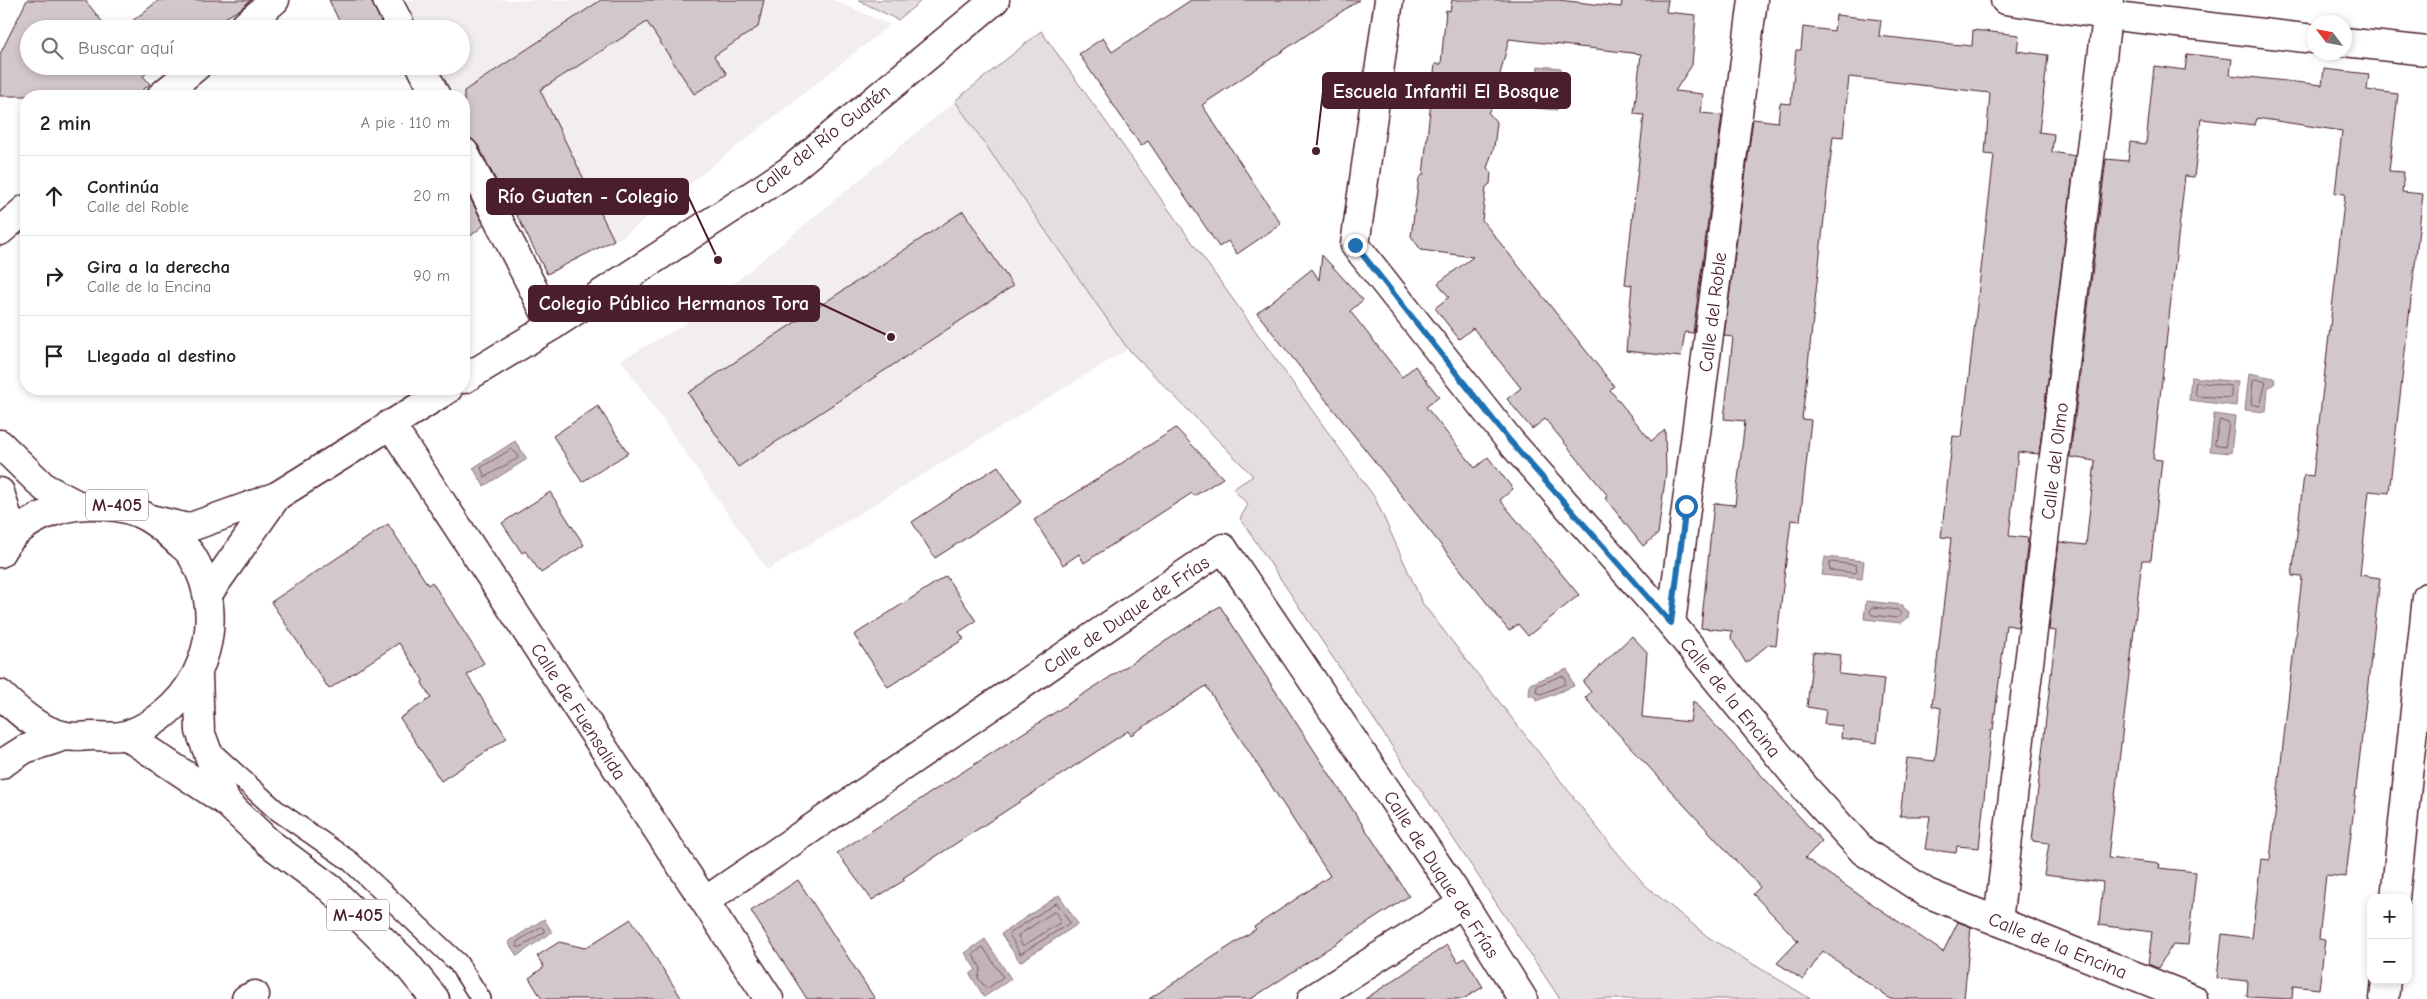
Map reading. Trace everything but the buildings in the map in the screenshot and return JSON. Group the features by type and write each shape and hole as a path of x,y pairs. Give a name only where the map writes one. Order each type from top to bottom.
{"street":[{"path":"252,20 276,0"},
{"path":"387,0 397,20"},
{"name":"Calle del Río Guatén","path":"470,375 552,326 788,171 995,0"},
{"name":"Calle de la Encina","path":"1389,0 1355,245 1510,441 1671,623 1807,790 1863,851 1927,893 2193,999"},
{"name":"Calle del Roble","path":"1671,623 1752,0"},
{"path":"2005,0 2108,7 2307,37"},
{"name":"Calle del Olmo","path":"1998,921 2108,7"},
{"path":"2352,43 2427,51"},
{"path":"168,90 186,75"},
{"path":"426,75 433,90"},
{"path":"470,164 552,326"},
{"path":"0,231 20,214"},
{"path":"156,520 188,528 277,496 438,395"},
{"name":"Calle de Fuensalida","path":"390,424 769,999"},
{"name":"M-405","path":"0,444 45,488 76,504"},
{"name":"M-405","path":"0,492 7,515 3,547"},
{"path":"208,594 277,496"},
{"name":"M-405","path":"3,547 37,518 76,504 117,505 156,520 192,556 208,594 210,635 198,675 200,731 226,802"},
{"name":"Calle de Duque de Frías","path":"704,901 1223,548 1463,903 1523,999"},
{"path":"2395,894 2427,597"},
{"name":"M-405","path":"0,694 28,720 66,736 125,735 162,718 198,675"},
{"name":"M-405","path":"125,735 226,802 268,842 331,888 405,962 435,999"},
{"path":"0,764 25,749 66,736"},
{"path":"1312,999 1463,903"},
{"path":"2384,999 2386,984"}],"lane":[{"path":"205,745 275,810 350,861 458,963 481,999"}],"shaded area":[{"path":"405,0 833,0 890,25 625,235 547,274 470,126 470,90 450,90 442,75 470,75 470,20 415,20"},
{"path":"858,0 922,0 898,20"},
{"path":"1041,31 1375,498 1423,604 1610,844 1645,885 1708,937 1811,999 1560,999 1240,518 1248,505 1233,489 1253,476 1128,349 955,101"},
{"path":"955,101 1128,349 767,570 621,360 682,326"}],"water":[{"path":"1538,66 1561,68 1557,110 1533,108"},
{"path":"2249,373 2274,378 2275,383 2268,388 2266,412 2245,410"},
{"path":"2191,377 2238,382 2236,406 2189,400"},
{"path":"2214,414 2235,417 2231,453 2210,451"},
{"path":"515,441 527,459 484,486 473,468"},
{"path":"1825,557 1864,561 1862,579 1822,575"},
{"path":"1866,601 1903,605 1909,612 1908,618 1901,623 1864,619"},
{"path":"1567,669 1574,686 1537,701 1536,697 1529,695 1530,684"},
{"path":"1059,895 1078,924 1020,962 1001,934"},
{"path":"544,919 552,932 517,956 508,942"},
{"path":"985,939 1011,979 984,997 970,974 976,970 965,953"}],"place":[{"name":"Escuela Infantil El Bosque","path":"1316,151"},
{"name":"Río Guaten - Colegio","path":"718,260"},
{"name":"Colegio Público Hermanos Tora","path":"891,337"}],"route":[{"path":"1355,245 1510,441 1671,623 1686,506"}]}
